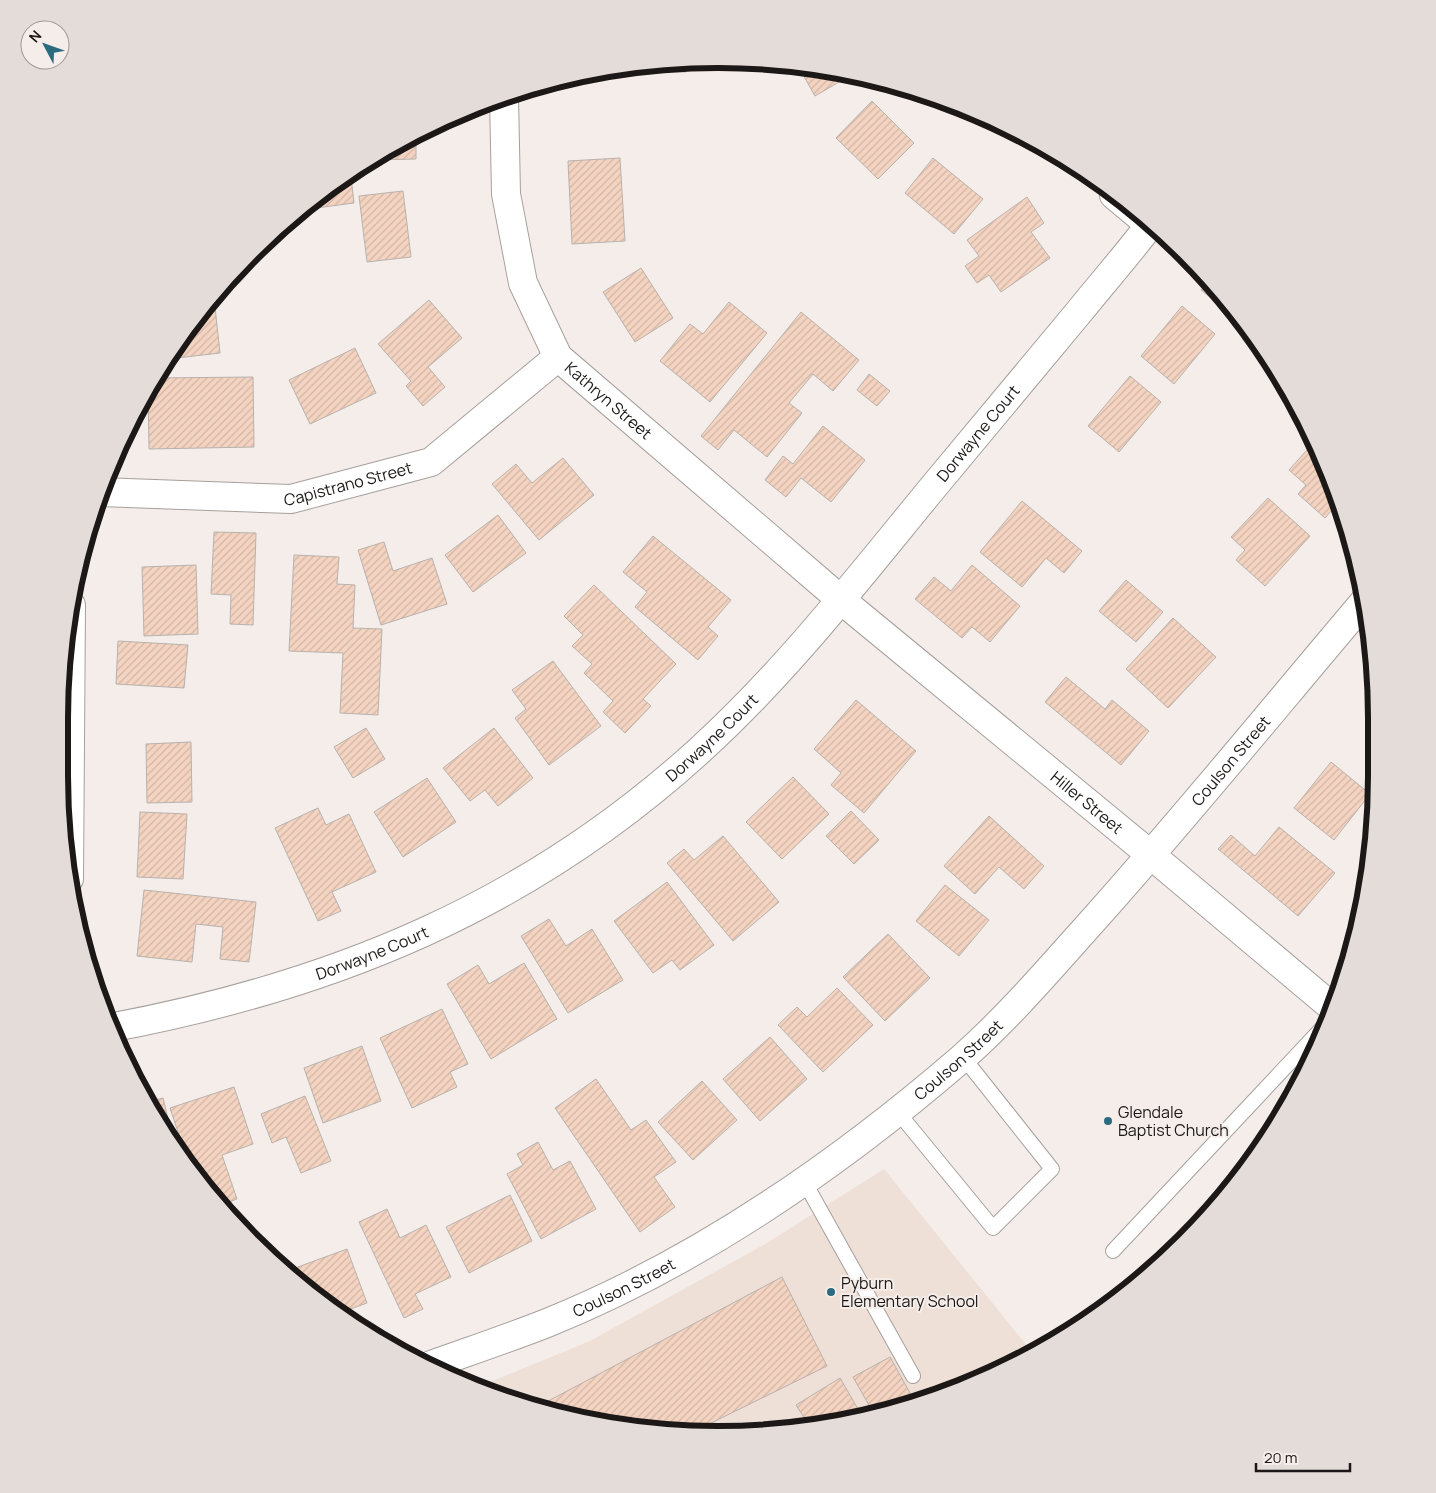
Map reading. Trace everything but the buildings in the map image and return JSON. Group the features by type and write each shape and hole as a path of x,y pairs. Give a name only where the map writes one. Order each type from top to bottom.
{"street":[{"name":"Kathryn Street","path":"504,104 506,194 523,283 558,358 840,599"},
{"name":"Dorwayne Court","path":"118,1026 172,1016 271,990 363,960 451,921 528,880 610,825 700,750 768,683 1147,229"},
{"name":"Capistrano Street","path":"108,492 291,499 431,462 558,358"},
{"name":"Hiller Street","path":"840,599 1327,1003"},
{"name":"Coulson Street","path":"439,1362 548,1322 630,1284 703,1245 804,1182 897,1111 963,1057 1039,980 1151,855 1359,608"},
{"path":"69,822 71,658"}],"lane":[{"path":"1113,1251 1312,1038"},
{"path":"897,1111 992,1228 1052,1169 963,1057"},
{"path":"804,1182 913,1376"}],"shaded area":[{"name":"Pyburn Elementary School","path":"884,1169 1027,1346 967,1376 927,1391 886,1403 845,1413 761,1424 718,1426 633,1420 591,1413 550,1403 488,1383 590,1341 767,1243"}],"place":[{"name":"Glendale Baptist Church","path":"1108,1121"},
{"name":"Pyburn Elementary School","path":"831,1292"}]}
